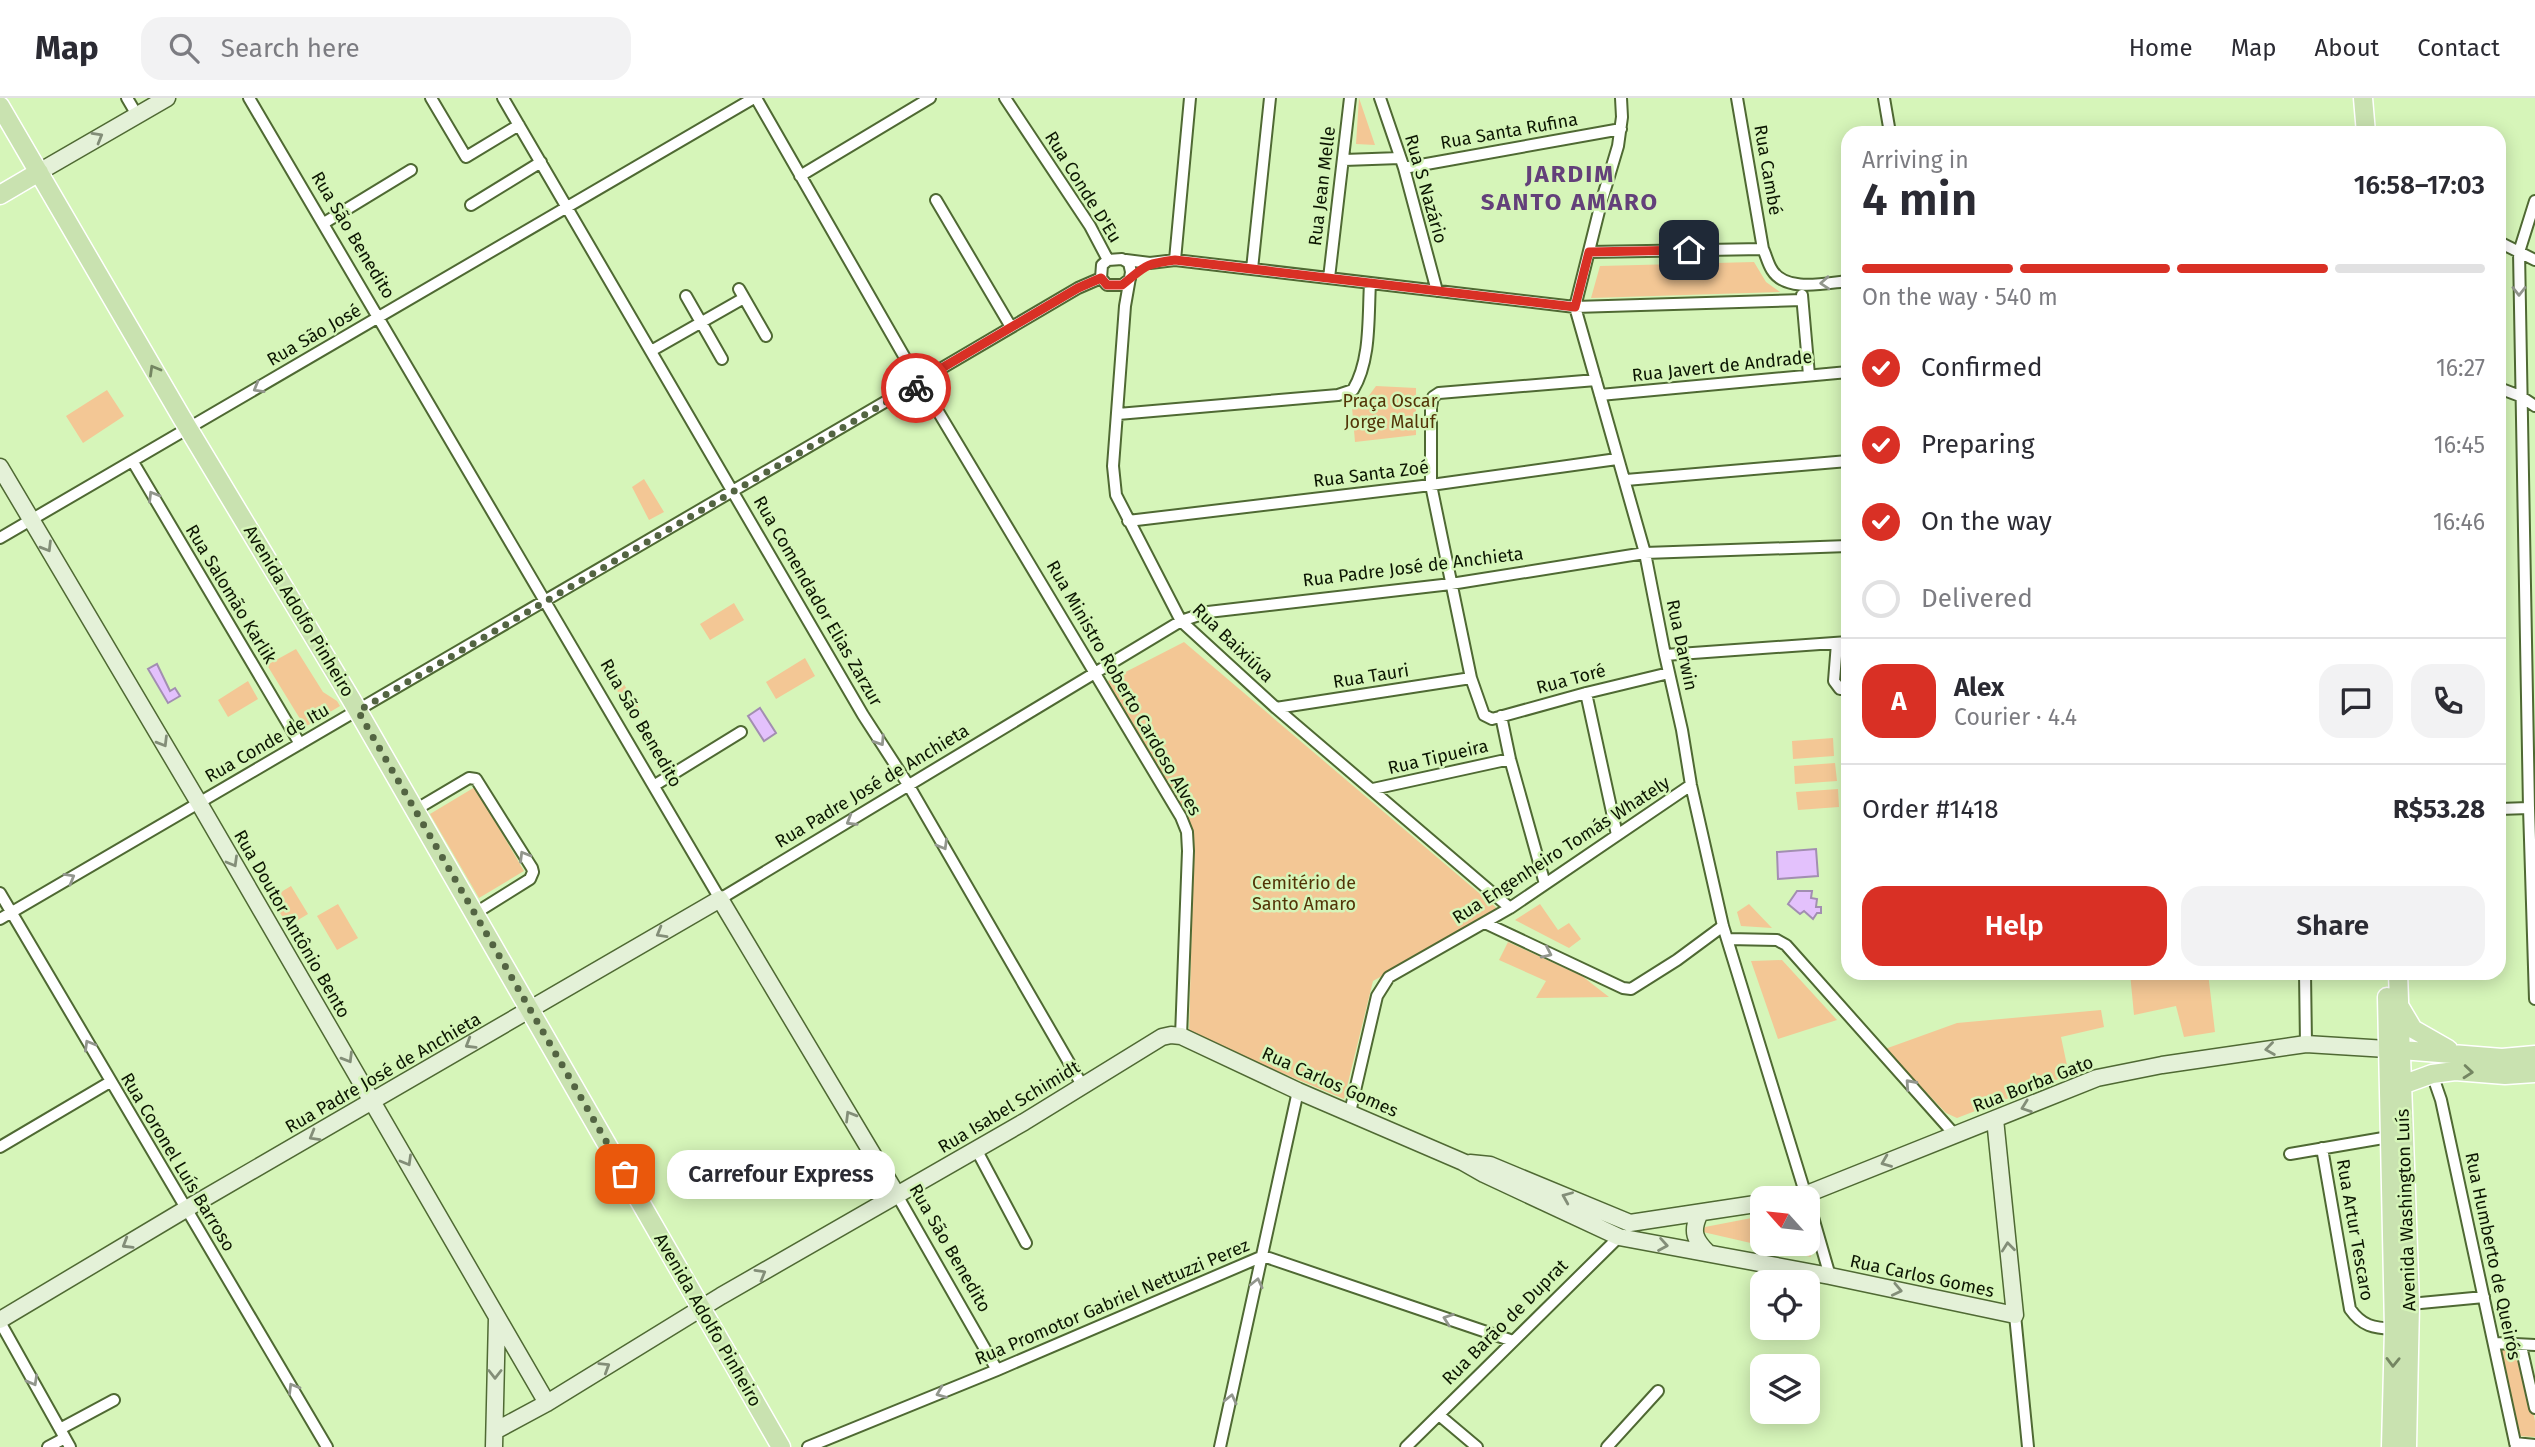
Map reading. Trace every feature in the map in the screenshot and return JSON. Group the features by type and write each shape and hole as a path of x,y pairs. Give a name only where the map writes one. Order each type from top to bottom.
{"main road":[{"path":"2354,98 2356,126"},
{"path":"2363,98 2366,126"},
{"name":"Avenida Adolfo Pinheiro","path":"0,106 358,711 781,1447"},
{"path":"0,195 39,172"},
{"name":"Avenida Washington Luís","path":"2387,980 2393,1049 2402,1085 2410,1304 2407,1447"},
{"name":"Avenida Washington Luís","path":"2391,1447 2394,1329 2389,1138 2393,1049 2399,1004 2398,980"},
{"path":"2399,1004 2413,1029 2458,1054"},
{"path":"2393,1049 2502,1058 2535,1055"},
{"path":"2402,1085 2432,1074 2455,1071 2505,1075 2535,1073"}],"street":[{"path":"127,98 137,115"},
{"path":"39,172 167,98"},
{"name":"Rua São Benedito","path":"249,98 897,1195 997,1370"},
{"path":"431,98 466,157 519,125"},
{"name":"Rua Comendador Elias Zarzur","path":"503,98 1082,1085"},
{"name":"Rua Ministro Roberto Cardoso Alves","path":"755,98 920,382 1181,817 1187,832 1188,850 1181,1036"},
{"name":"Rua São José","path":"0,538 755,98"},
{"path":"800,176 930,98"},
{"path":"1175,260 1190,98"},
{"path":"1252,270 1270,98"},
{"name":"Rua Jean Melle","path":"1329,278 1350,98"},
{"name":"Rua S Nazário","path":"1380,98 1402,163 1437,291"},
{"name":"Rua Darwin","path":"1621,98 1618,146 1575,307 1646,553 1691,785 1723,926 1804,1186"},
{"name":"Rua Cambé","path":"1737,98 1763,249"},
{"path":"1884,98 1889,126"},
{"name":"Rua Conde D'Eu","path":"1006,99 1090,226 1108,260"},
{"name":"Rua Santa Rufina","path":"1344,160 1402,163 1620,129"},
{"path":"471,205 541,162"},
{"path":"324,223 411,170"},
{"path":"936,200 1011,327"},
{"path":"2535,201 2519,252 2520,397 2532,792 2529,808 2535,999"},
{"path":"2506,246 2535,260"},
{"path":"1589,252 1763,249 1772,271 1787,282 1801,285 1841,282"},
{"path":"1150,263 1122,285 1107,285 1101,278 1102,265 1108,260 1118,258 1150,263 1175,260 1575,307 1802,300"},
{"path":"1125,306 1131,267 1126,260"},
{"name":"Rua Conde de Itu","path":"0,919 1011,327 1078,288 1101,278"},
{"path":"1118,414 1338,395 1353,390 1361,377 1367,337 1370,283"},
{"path":"1801,285 1809,375"},
{"path":"1113,286 1125,306"},
{"path":"651,351 701,323 741,294 765,337"},
{"path":"686,296 722,359"},
{"name":"Rua Baixiúva","path":"1125,306 1113,466 1116,495 1181,621 1276,708 1510,908"},
{"name":"Rua Javert de Andrade","path":"1600,395 1841,373"},
{"path":"1471,678 1431,485 1433,397 1439,393 1595,380"},
{"path":"2506,391 2535,406"},
{"name":"Rua Santa Zoé","path":"1128,521 1431,485 1617,459"},
{"name":"Rua Salomão Karlik","path":"133,462 300,744"},
{"path":"1626,480 1841,462"},
{"name":"Rua Doutor Antônio Bento","path":"0,467 199,803 547,1403"},
{"name":"Rua Padre José de Anchieta","path":"0,1321 186,1209 720,899 1181,621 1208,612 1451,584 1646,553 1841,547"},
{"path":"1665,655 1841,642"},
{"path":"1841,647 1834,681 1841,690"},
{"name":"Rua Toré","path":"1471,678 1484,715 1489,719 1586,692 1669,673"},
{"name":"Rua Tauri","path":"1276,708 1471,678"},
{"path":"1586,692 1617,835"},
{"path":"1501,716 1510,759 1545,884"},
{"path":"655,785 741,732"},
{"name":"Rua Tipueira","path":"1373,789 1510,759"},
{"path":"415,810 469,778 476,779 532,868 530,879 474,915"},
{"name":"Rua Engenheiro Tomás Whately","path":"1350,1112 1377,996 1389,977 1510,908 1691,785"},
{"path":"2506,809 2529,808"},
{"name":"Rua Coronel Luís Barroso","path":"0,893 327,1447"},
{"path":"1485,923 1623,988 1631,989 1723,926"},
{"path":"1727,939 1777,940 1786,945 1955,1135"},
{"path":"2305,980 2306,1044"},
{"name":"Rua Isabel Schimidt","path":"495,1439 547,1403 702,1308 1162,1037 1181,1036"},
{"name":"Rua Carlos Gomes","path":"1181,1036 1298,1091 1463,1162 1619,1237 1830,1276 2015,1315"},
{"name":"Rua Borba Gato","path":"1820,1192 2097,1078 2162,1065 2306,1044 2393,1049"},
{"name":"Rua Humberto de Queirós","path":"2432,1074 2441,1100 2516,1445"},
{"path":"0,1147 110,1082"},
{"path":"1220,1447 1298,1091"},
{"path":"1995,1119 2028,1447"},
{"path":"2290,1154 2389,1138"},
{"name":"Rua Artur Tescaro","path":"2322,1148 2350,1309 2360,1322 2374,1328 2394,1329"},
{"path":"976,1149 1026,1243"},
{"name":"Rua Carlos Gomes","path":"1463,1162 1490,1165 1630,1223 1699,1214"},
{"path":"1708,1253 1694,1235 1694,1225 1699,1214 1750,1205"},
{"name":"Rua Barão de Duprat","path":"1406,1447 1619,1237 1630,1223"},
{"name":"Rua Darwin","path":"1820,1242 1830,1276"},
{"name":"Rua Promotor Gabriel Nettuzzi Perez","path":"808,1447 997,1370 1263,1256 1513,1341"},
{"path":"2410,1304 2484,1297"},
{"path":"495,1439 497,1318"},
{"path":"0,1321 65,1438"},
{"path":"2495,1343 2535,1345"},
{"path":"2521,1346 2535,1408"},
{"path":"1607,1447 1658,1391"},
{"path":"48,1447 65,1438 114,1400"},
{"path":"1439,1415 1477,1447"},
{"path":"2516,1445 2535,1445"}],"green space":[{"path":"1359,98 1375,145 1356,144"},
{"path":"1754,262 1766,282 1780,292 1591,298 1600,266"},
{"name":"Praça Oscar Jorge Maluf","path":"1376,386 1416,388 1416,435 1355,442 1352,407 1368,397"},
{"path":"107,390 124,416 83,443 66,416"},
{"path":"644,479 664,512 649,520 632,487"},
{"path":"734,603 744,620 710,640 700,624"},
{"name":"Cemitério de Santo Amaro","path":"1184,642 1499,910 1373,981 1344,1099 1189,1034 1194,834 1149,760 1108,681"},
{"path":"296,649 323,692 340,706 305,727 267,665"},
{"path":"805,658 815,676 776,699 766,682"},
{"path":"618,675 642,713 634,718 610,679"},
{"path":"248,681 258,699 228,717 218,700"},
{"path":"1833,738 1834,756 1793,759 1792,741"},
{"path":"1835,763 1837,781 1795,784 1794,766"},
{"path":"475,787 524,871 479,898 430,814"},
{"path":"1838,789 1839,807 1798,810 1796,792"},
{"path":"291,886 308,914 288,926 271,898"},
{"path":"338,904 358,938 337,950 317,916"},
{"path":"1540,904 1558,930 1569,923 1581,939 1569,948 1515,920"},
{"path":"1749,904 1772,928 1741,926 1737,912"},
{"path":"1508,942 1582,976 1609,997 1536,998 1546,981 1499,960"},
{"path":"1782,960 1837,1020 1778,1039 1751,961"},
{"path":"2131,980 2209,980 2215,1032 2184,1037 2176,1006 2134,1015"},
{"path":"2101,1010 2104,1027 2061,1037 2069,1075 1957,1118 1946,1113 1885,1049 1957,1023"},
{"path":"1750,1218 1750,1243 1703,1232 1705,1227"},
{"path":"2500,1349 2519,1350 2535,1421 2535,1437 2518,1436"}],"shaded area":[{"path":"157,664 170,691 175,688 180,696 168,703 148,669"},
{"path":"760,708 776,733 764,741 748,716"},
{"path":"1816,849 1818,876 1778,879 1777,852"},
{"path":"1797,891 1812,891 1811,898 1817,899 1816,907 1821,907 1821,913 1817,913 1813,919 1804,911 1800,914 1788,904"}],"way so far":[{"path":"625,1174 358,711 914,386 916,388"}],"place":[{"name":"Carrefour Express","path":"625,1174"}],"district":[{"name":"JARDIM SANTO AMARO","path":"1570,188"}],"route":[{"path":"916,388 923,388 925,378 1078,288 1101,278 1107,285 1122,285 1150,263 1175,260 1575,307 1589,252 1689,250"}]}
